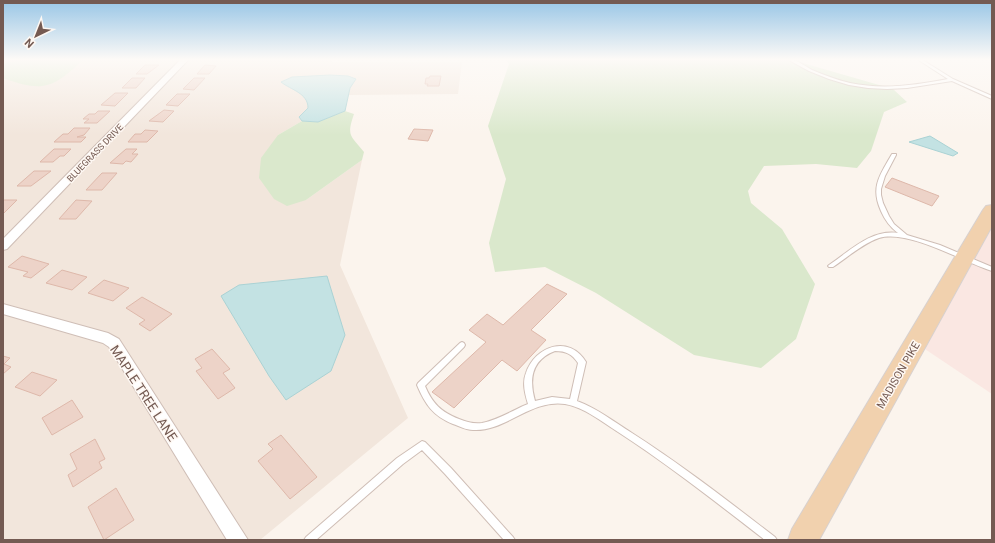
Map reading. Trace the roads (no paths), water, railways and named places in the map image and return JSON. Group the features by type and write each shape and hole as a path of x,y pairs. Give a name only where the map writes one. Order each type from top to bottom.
{"main road":[{"name":"MADISON PIKE","path":"804,540 992,210"}],"street":[{"name":"BLUEGRASS DRIVE","path":"3,246 160,84"},
{"name":"MAPLE TREE LANE","path":"3,309 108,339 114,343 238,540"}],"lane":[{"path":"855,84 878,89 928,84"},
{"path":"962,84 992,98"},
{"path":"894,155 880,180 876,193 893,227 904,235 992,269"},
{"path":"832,266 873,238 885,234 904,235"},
{"path":"462,345 421,385 425,397 436,410 447,419 472,427 489,424 550,400 573,402 648,446 772,540"},
{"path":"532,406 528,380 530,369 541,355 548,350 558,348 570,350 578,356 582,362 573,402"},
{"path":"309,540 400,461 422,445 448,471 510,540"}],"water":[{"path":"352,84 350,88 345,111 318,122 302,121 299,117 308,108 307,103 302,95 285,85"},
{"path":"930,136 958,153 953,156 909,142"},
{"path":"327,276 345,335 331,371 286,400 269,376 221,296 239,285"}]}
